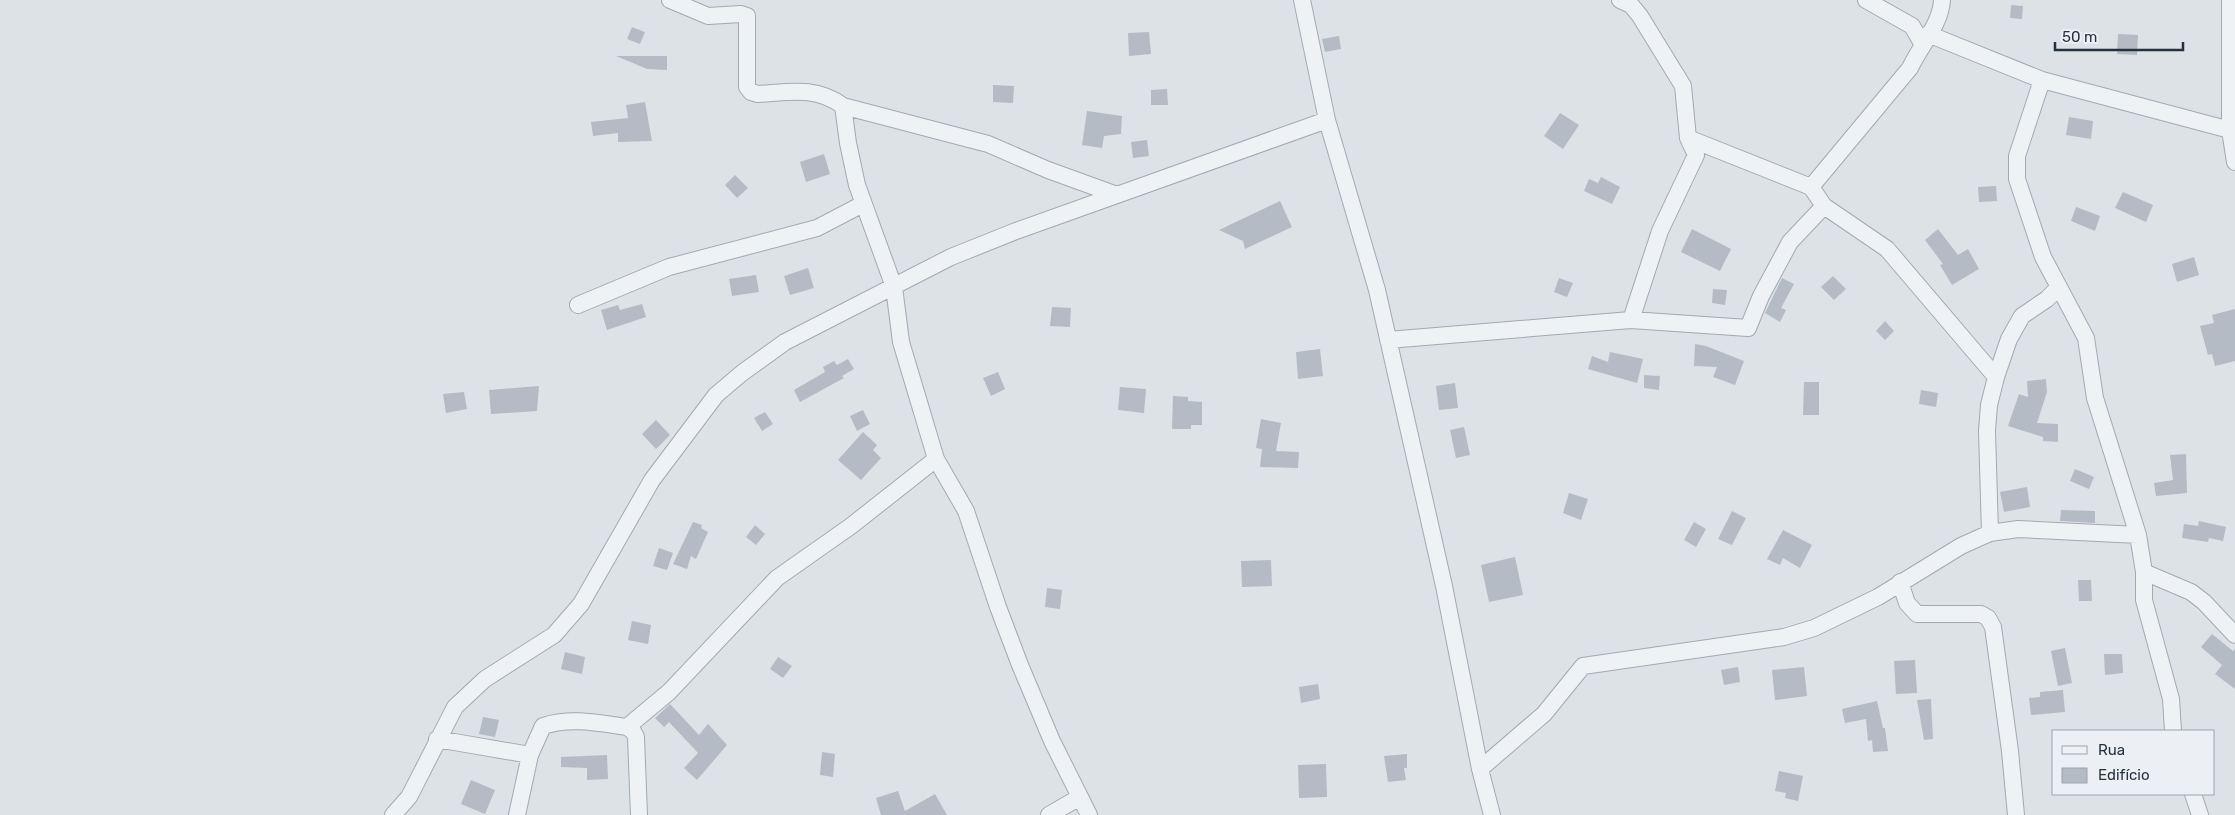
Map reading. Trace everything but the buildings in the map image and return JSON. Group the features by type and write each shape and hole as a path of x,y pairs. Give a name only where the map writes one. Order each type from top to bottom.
{"street":[{"path":"670,0 708,16 741,14 747,16 747,87 751,92 807,91 829,96 844,106 988,144 1048,170 1117,195"},
{"path":"1302,0 1327,120 1377,290 1444,586 1480,769 1492,815"},
{"path":"1620,0 1631,5 1640,16 1683,86 1688,138 1696,156 1660,231 1631,320"},
{"path":"1866,0 1912,26 1925,40 2042,80 2230,130"},
{"path":"1812,187 1910,68 1942,12 1942,0"},
{"path":"2230,0 2230,130 2235,162"},
{"path":"2042,80 2016,156 2016,168 2043,256 2086,338 2095,398 2138,535 2144,572 2144,600 2171,699 2173,730"},
{"path":"844,106 848,143 863,204 894,288 902,342 936,459 966,512 1020,665 1052,741 1089,815"},
{"path":"393,815 409,797 455,707 485,679 554,635 581,604 652,480 716,396 785,342 894,288 951,257 1016,231 1327,120"},
{"path":"1688,138 1812,187 1824,206 1887,249 1996,377"},
{"path":"578,305 669,267 817,228 863,204"},
{"path":"1388,340 1631,320 1748,328 1761,296 1790,242 1824,206"},
{"path":"1990,533 1987,431 1989,405 1996,377 2009,339 2022,316 2048,299 2058,287"},
{"path":"627,727 669,692 777,578 851,526 936,459"},
{"path":"1480,769 1544,714 1583,666 1784,637 1814,628 1878,597 1961,546 1990,533 2018,529 2138,535"},
{"path":"2144,572 2191,592 2204,602 2235,635"},
{"path":"1900,582 1907,604 1917,614 1981,614 1988,618 1993,627 2010,751 2016,815"},
{"path":"1878,597 1907,604"},
{"path":"517,815 530,754 543,726 570,720 627,727 633,731 636,737 639,815"},
{"path":"437,739 530,754"},
{"path":"2193,795 2200,815"},
{"path":"1049,815 1080,797"}]}
